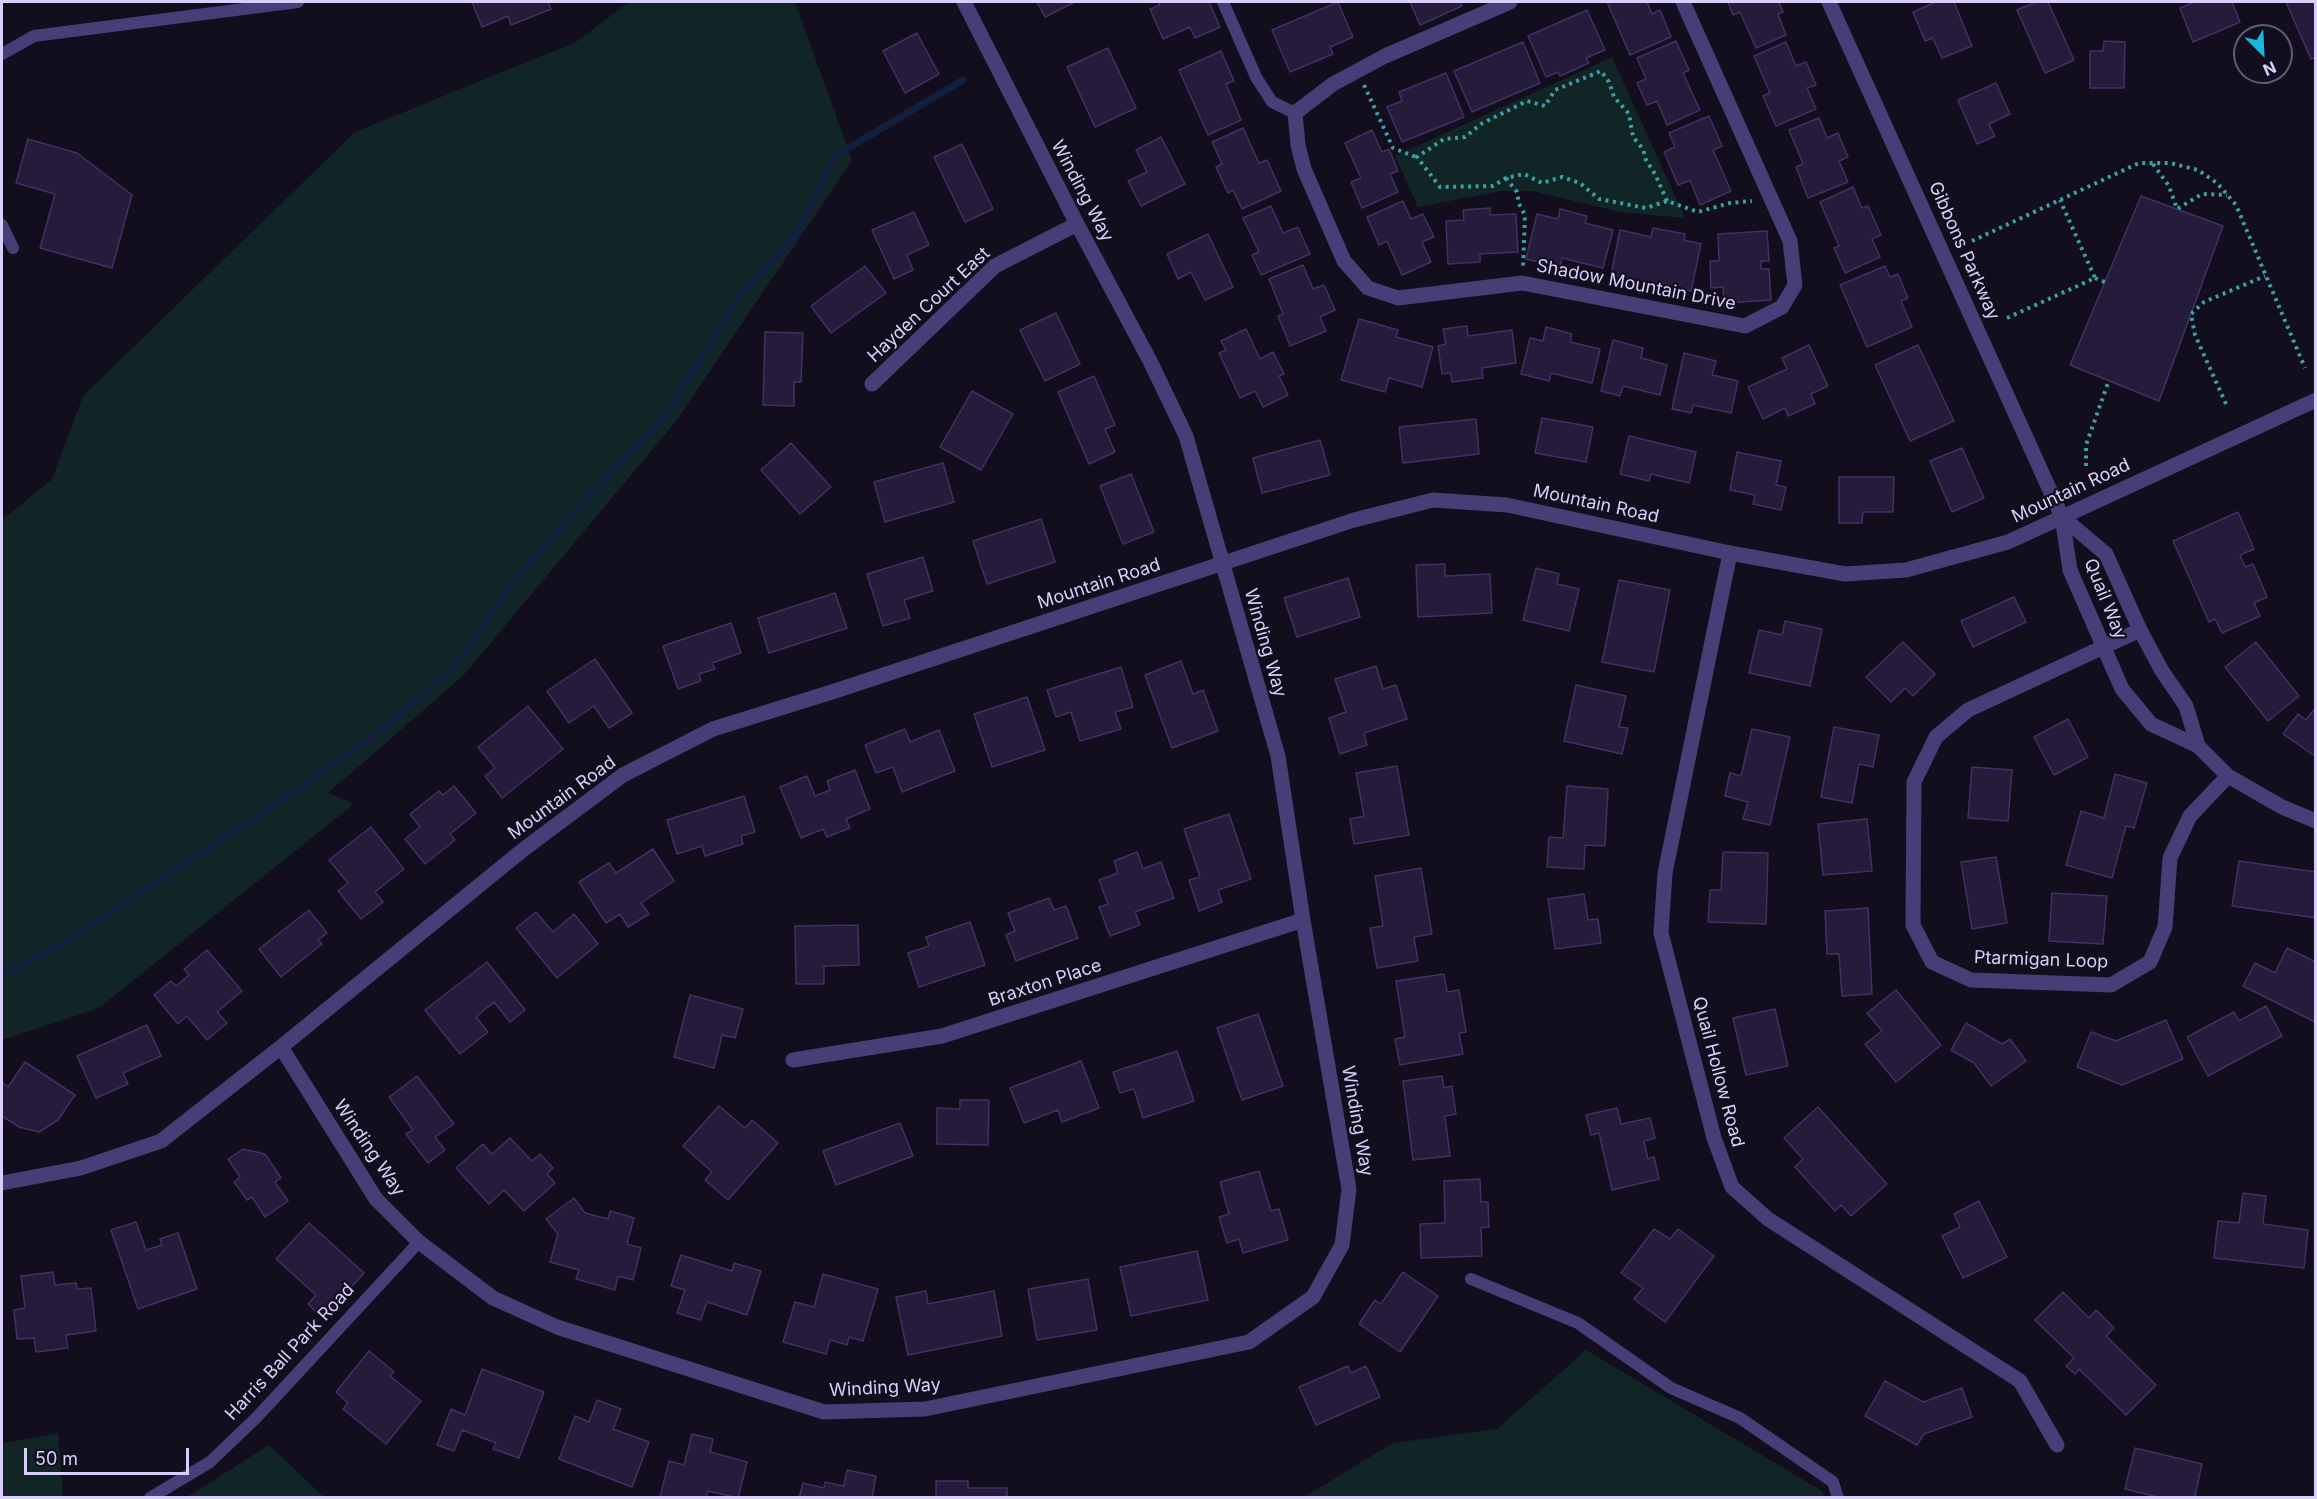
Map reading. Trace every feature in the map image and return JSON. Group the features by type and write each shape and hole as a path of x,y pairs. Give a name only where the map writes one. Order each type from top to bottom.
{"street":[{"name":"Winding Way","path":"282,1047 376,1199 419,1242 493,1298 557,1327 824,1412 926,1409 1249,1342 1313,1298 1342,1245 1349,1189 1303,920 1278,756 1186,436 1150,361 963,2"},
{"path":"1295,113 1333,84 1505,2"},
{"name":"Shadow Mountain Drive","path":"1295,113 1298,145 1304,169 1344,261 1368,288 1398,298 1522,283 1745,326 1782,307 1795,285 1790,241 1683,2"},
{"name":"Gibbons Parkway","path":"1829,2 2062,517"},
{"name":"Hayden Court East","path":"873,384 995,266 1077,224"},
{"name":"Mountain Road","path":"2,1183 81,1167 161,1141 282,1047 524,849 623,775 713,729 1354,520 1433,500 1507,505 1730,553 1845,574 1906,570 2008,542 2316,400"},
{"name":"Quail Way","path":"2062,517 2106,554 2140,630 2162,672 2186,706 2198,746"},
{"name":"Quail Way","path":"2062,517 2070,570 2122,689 2151,724 2198,746 2228,776 2282,807 2316,821"},
{"name":"Quail Hollow Road","path":"1730,553 1665,873 1661,933 1714,1138 1732,1187 1768,1219 2020,1381 2057,1445"},
{"name":"Ptarmigan Loop","path":"2140,630 1968,710 1936,737 1914,782 1913,925 1932,962 1971,980 2112,985 2150,962 2165,927 2170,858 2190,816 2228,776"},
{"name":"Braxton Place","path":"793,1060 942,1036 1303,920"}],"lane":[{"path":"2,54 34,36 298,2"},
{"path":"1223,2 1256,77 1272,102 1295,113"},
{"path":"2,225 13,248"},
{"name":"Harris Ball Park Road","path":"150,1497 210,1462 257,1417 419,1242"},
{"path":"1471,1279 1578,1323 1671,1388 1740,1418 1833,1482 1838,1497"}],"path":[{"path":"1417,157 1444,140 1465,136 1481,124 1527,101 1545,106 1555,90 1601,70 1609,82 1614,97 1629,114 1633,137 1643,149 1646,160 1667,201"},
{"path":"1358,71 1393,148 1417,157 1440,187 1492,186 1506,178 1524,174 1542,183 1562,177 1580,183 1599,199 1646,208 1667,201 1698,212 1730,203 1771,199"},
{"path":"2152,163 2169,186 2176,209 2202,194 2228,195"},
{"path":"1972,241 2139,164 2170,163 2198,170 2217,183 2236,205 2305,368"},
{"path":"1506,178 1517,192 1518,204 1525,215 1522,283"},
{"path":"2060,200 2095,278 2105,282"},
{"path":"2226,404 2195,335 2191,314 2204,302 2265,276"},
{"path":"2007,318 2095,278"},
{"path":"2086,466 2086,445 2109,380"}],"green space":[{"path":"629,2 795,2 852,160 677,420 463,676 328,793 354,804 99,1008 2,1040 2,520 52,479 83,396 355,132 576,42"},
{"path":"1612,57 1685,218 1620,212 1532,191 1501,191 1418,207 1395,156"},
{"path":"1586,1350 1822,1491 1824,1497 1304,1497 1393,1443 1497,1429"},
{"path":"58,1433 63,1497 2,1497 2,1443"},
{"path":"269,1445 324,1497 187,1497"}],"building":[{"path":"472,2 548,2 551,9 511,25 508,16 482,27"},
{"path":"1037,2 1075,2 1045,17"},
{"path":"1158,2 1209,2 1220,27 1195,38 1190,27 1163,39 1150,9 1160,5"},
{"path":"1338,2 1353,37 1330,47 1333,54 1290,72 1272,30"},
{"path":"1410,2 1460,2 1462,6 1420,25"},
{"path":"1607,2 1647,2 1652,14 1660,10 1671,37 1630,55"},
{"path":"1728,2 1779,2 1783,12 1778,14 1786,35 1756,48 1740,12 1733,15"},
{"path":"1936,2 1954,2 1972,46 1942,58 1933,38 1925,41 1913,12"},
{"path":"2036,2 2048,2 2074,60 2045,73 2017,10"},
{"path":"2195,2 2232,2 2240,22 2193,42 2180,8"},
{"path":"2286,2 2316,2 2316,57 2311,59"},
{"path":"1587,10 1605,50 1586,58 1589,63 1560,76 1558,72 1546,77 1528,36"},
{"path":"917,33 939,74 905,93 883,51"},
{"path":"1676,41 1689,70 1683,73 1700,110 1667,125 1657,101 1647,105 1637,83 1646,79 1637,58"},
{"path":"2104,41 2125,42 2124,88 2090,88 2090,51 2103,51"},
{"path":"1523,42 1540,83 1472,112 1454,71"},
{"path":"1786,42 1796,66 1806,62 1816,85 1807,88 1816,109 1776,126 1763,96 1770,93 1754,56"},
{"path":"1108,48 1136,108 1095,127 1067,67"},
{"path":"1221,51 1234,81 1226,84 1241,120 1208,135 1179,70"},
{"path":"1446,73 1464,117 1402,142 1387,107 1402,101 1399,92"},
{"path":"1996,83 2010,114 1989,124 1995,136 1977,144 1958,100"},
{"path":"1709,116 1722,146 1713,150 1731,191 1700,205 1690,180 1678,185 1664,152 1675,147 1669,133"},
{"path":"1819,118 1827,138 1838,133 1848,157 1839,161 1848,182 1808,198 1796,167 1803,164 1789,130"},
{"path":"1243,128 1259,163 1267,160 1281,191 1242,209 1233,190 1228,193 1216,167 1222,164 1212,142"},
{"path":"1372,130 1382,152 1389,149 1398,171 1390,174 1398,192 1362,208 1351,182 1361,178 1345,143"},
{"path":"1161,137 1185,184 1141,206 1128,181 1147,172 1136,150"},
{"path":"28,139 77,153 132,195 112,268 40,248 55,194 16,183"},
{"path":"962,144 993,209 965,222 934,157"},
{"path":"1853,187 1862,208 1868,206 1881,235 1872,239 1880,257 1845,273 1834,248 1839,246 1820,202"},
{"path":"2141,196 2223,226 2159,401 2070,365"},
{"path":"1403,201 1411,219 1423,214 1434,237 1422,242 1431,262 1402,275 1387,241 1379,245 1367,217"},
{"path":"1271,206 1283,233 1298,227 1310,254 1261,275 1252,255 1259,252 1243,218"},
{"path":"1490,208 1490,215 1516,214 1518,252 1480,254 1480,262 1448,264 1446,221 1464,220 1463,210"},
{"path":"1560,209 1587,216 1585,223 1613,230 1603,268 1562,258 1560,267 1526,259 1537,214 1558,219"},
{"path":"914,212 929,245 907,255 913,270 894,279 872,230"},
{"path":"1653,228 1685,234 1684,240 1701,244 1691,291 1611,275 1620,230 1651,237"},
{"path":"1767,231 1769,261 1761,261 1761,269 1769,269 1771,300 1724,303 1723,287 1711,288 1710,261 1719,261 1718,234"},
{"path":"1208,234 1233,287 1205,300 1191,272 1178,279 1167,254"},
{"path":"1303,265 1313,289 1324,285 1335,310 1320,317 1326,331 1290,346 1278,316 1283,314 1269,279"},
{"path":"865,266 886,293 831,333 811,306"},
{"path":"1885,266 1890,277 1898,274 1908,298 1901,301 1912,327 1867,347 1840,285"},
{"path":"1056,313 1080,364 1045,381 1020,330"},
{"path":"1359,319 1398,330 1396,337 1433,347 1422,387 1389,378 1385,392 1341,380"},
{"path":"1467,326 1468,336 1512,330 1516,363 1482,368 1483,378 1452,382 1451,373 1442,374 1438,346 1446,344 1443,329"},
{"path":"1546,327 1572,334 1570,342 1600,349 1592,383 1551,373 1549,381 1521,374 1530,338 1543,341"},
{"path":"1246,329 1260,359 1273,352 1284,374 1279,376 1288,395 1263,407 1255,391 1240,398 1219,353 1226,350 1221,341"},
{"path":"765,332 803,333 801,382 794,382 794,406 763,405"},
{"path":"1613,340 1643,348 1641,358 1667,365 1660,395 1623,386 1620,396 1601,391"},
{"path":"1809,345 1828,386 1811,394 1815,404 1788,416 1785,408 1763,419 1748,387 1787,369 1782,358"},
{"path":"1918,345 1954,421 1910,441 1875,365"},
{"path":"1684,353 1716,361 1712,375 1738,381 1731,413 1693,405 1691,413 1672,409"},
{"path":"1094,376 1115,425 1105,429 1115,452 1089,464 1058,392"},
{"path":"972,391 1013,414 981,470 940,447"},
{"path":"1542,418 1593,427 1586,462 1535,453"},
{"path":"1476,419 1479,454 1403,463 1399,427"},
{"path":"1629,436 1696,452 1689,483 1651,474 1649,481 1620,474"},
{"path":"1320,440 1330,475 1262,493 1253,458"},
{"path":"791,443 831,487 800,514 761,470"},
{"path":"1962,448 1984,498 1952,512 1930,461"},
{"path":"1737,452 1781,461 1776,485 1786,487 1781,510 1753,504 1755,495 1730,490"},
{"path":"943,463 954,502 885,522 874,482"},
{"path":"1131,474 1154,532 1123,544 1100,486"},
{"path":"1839,477 1894,477 1893,512 1863,512 1862,523 1839,523"},
{"path":"2238,512 2254,549 2240,555 2245,567 2253,564 2267,597 2254,603 2260,616 2222,633 2215,619 2209,622 2173,541"},
{"path":"1041,519 1055,562 987,584 973,541"},
{"path":"923,557 933,591 904,600 910,618 883,626 867,574"},
{"path":"1445,564 1445,576 1490,574 1492,613 1418,617 1416,565"},
{"path":"1536,568 1559,574 1557,584 1579,589 1569,631 1523,620"},
{"path":"1348,578 1360,617 1297,637 1284,598"},
{"path":"1619,580 1670,590 1654,672 1602,662"},
{"path":"835,593 847,628 769,653 758,618"},
{"path":"2014,597 2026,622 1973,647 1961,621"},
{"path":"1785,621 1822,629 1810,686 1749,673 1759,630 1782,635"},
{"path":"731,623 741,653 712,663 715,669 699,674 701,681 678,689 663,646"},
{"path":"1903,642 1935,674 1913,696 1905,688 1891,702 1866,677"},
{"path":"2256,642 2299,696 2268,721 2225,667"},
{"path":"595,659 632,713 609,728 594,706 569,723 547,691"},
{"path":"1181,661 1193,694 1203,690 1218,731 1172,748 1145,675"},
{"path":"1376,666 1383,689 1396,685 1407,719 1364,733 1367,745 1340,754 1329,718 1346,712 1335,679"},
{"path":"1121,667 1133,707 1115,712 1121,729 1080,741 1071,712 1056,717 1047,690"},
{"path":"1576,685 1626,696 1619,727 1628,728 1622,754 1564,741"},
{"path":"1027,697 1045,750 992,767 974,714"},
{"path":"528,706 563,749 502,798 485,776 495,768 478,747"},
{"path":"2316,707 2316,757 2283,734 2298,714 2306,720"},
{"path":"2068,719 2088,757 2054,775 2034,737"},
{"path":"1834,727 1879,735 1873,767 1859,764 1852,803 1821,797"},
{"path":"905,729 910,742 939,730 955,771 902,792 893,767 876,773 865,745"},
{"path":"1752,729 1790,737 1770,825 1743,819 1748,802 1725,796 1730,773 1741,776"},
{"path":"1397,766 1409,835 1354,844 1350,819 1364,816 1356,773"},
{"path":"1972,767 2012,770 2008,821 1968,818"},
{"path":"855,770 870,809 846,819 850,828 827,837 823,829 801,838 780,787 807,776 815,796 830,790 827,781"},
{"path":"2115,774 2147,783 2134,828 2126,826 2112,878 2066,865 2081,811 2104,818"},
{"path":"454,786 476,813 450,834 455,840 425,864 405,839 420,827 410,814 439,791 443,795"},
{"path":"1567,786 1608,789 1605,846 1585,845 1584,869 1547,867 1549,837 1563,838"},
{"path":"744,796 755,832 741,836 743,844 705,856 702,846 677,854 667,820"},
{"path":"1229,814 1251,879 1218,890 1222,902 1199,911 1189,880 1200,877 1184,829"},
{"path":"1867,819 1872,871 1823,875 1818,824"},
{"path":"371,827 404,869 375,892 383,902 361,919 338,891 348,883 329,860"},
{"path":"653,849 674,881 641,903 649,914 628,927 620,914 606,923 579,882 609,863 616,873"},
{"path":"1137,852 1143,869 1161,862 1174,898 1135,912 1140,925 1110,936 1099,907 1108,904 1099,880 1118,873 1114,861"},
{"path":"1723,852 1768,853 1766,924 1708,922 1710,890 1721,890"},
{"path":"1996,857 2007,923 1972,929 1961,862"},
{"path":"2239,861 2316,872 2316,918 2232,906"},
{"path":"1421,868 1432,934 1414,937 1418,961 1377,968 1370,928 1383,926 1375,876"},
{"path":"2052,893 2107,896 2103,944 2049,941"},
{"path":"1584,894 1588,920 1598,919 1601,943 1555,949 1548,899"},
{"path":"1049,898 1054,910 1066,906 1078,938 1016,961 1006,935 1015,931 1008,913"},
{"path":"1868,908 1872,994 1842,996 1839,954 1827,954 1825,911"},
{"path":"309,910 327,933 318,940 322,944 281,977 259,949"},
{"path":"536,912 553,932 574,914 598,944 557,978 516,928"},
{"path":"970,922 985,965 919,987 908,953 929,946 926,937"},
{"path":"858,925 859,965 824,966 824,984 796,984 795,926"},
{"path":"2287,948 2316,962 2315,1022 2243,986 2255,963 2275,973"},
{"path":"207,950 242,991 217,1012 227,1023 207,1040 187,1016 178,1024 154,995 171,981 176,986 189,975 184,969"},
{"path":"487,962 525,1010 510,1022 494,1002 476,1017 488,1032 460,1054 425,1010"},
{"path":"1444,974 1447,992 1459,990 1466,1032 1459,1033 1463,1054 1400,1065 1395,1039 1405,1037 1396,981"},
{"path":"1896,990 1941,1045 1896,1082 1865,1044 1882,1031 1867,1013"},
{"path":"690,995 743,1009 735,1038 722,1035 714,1068 674,1057"},
{"path":"2266,1006 2282,1036 2208,1076 2187,1037 2234,1012 2239,1021"},
{"path":"1775,1009 1788,1066 1746,1075 1733,1018"},
{"path":"1258,1014 1283,1086 1242,1100 1217,1028"},
{"path":"2166,1020 2183,1059 2122,1085 2077,1067 2091,1032 2116,1041"},
{"path":"1966,1023 2002,1044 2010,1039 2026,1061 1991,1086 1974,1063 1951,1050"},
{"path":"147,1025 161,1056 123,1073 128,1084 96,1098 77,1056"},
{"path":"1177,1051 1194,1101 1143,1118 1134,1089 1120,1093 1113,1072"},
{"path":"1081,1061 1099,1108 1062,1122 1058,1110 1024,1123 1010,1088"},
{"path":"25,1062 75,1095 58,1120 39,1132 19,1127 2,1116 2,1082 8,1087"},
{"path":"417,1076 454,1124 435,1137 445,1150 428,1163 406,1134 413,1130 389,1097"},
{"path":"1442,1076 1444,1088 1452,1086 1456,1114 1445,1116 1450,1156 1413,1160 1403,1081"},
{"path":"960,1100 989,1100 988,1145 937,1144 937,1108 960,1109"},
{"path":"719,1106 745,1128 752,1120 778,1143 728,1200 705,1180 712,1172 683,1146"},
{"path":"1818,1107 1887,1184 1851,1216 1841,1205 1835,1211 1795,1167 1803,1159 1784,1138"},
{"path":"1617,1108 1621,1124 1650,1118 1655,1138 1644,1141 1648,1159 1654,1157 1659,1179 1612,1190 1599,1133 1591,1135 1586,1115"},
{"path":"900,1123 913,1156 836,1185 823,1151"},
{"path":"510,1138 532,1161 540,1154 553,1168 547,1174 555,1183 524,1211 504,1190 489,1204 456,1168 483,1144 492,1154"},
{"path":"243,1149 265,1154 281,1178 275,1182 288,1201 265,1217 252,1197 247,1200 234,1182 240,1177 228,1159"},
{"path":"1259,1171 1271,1211 1279,1209 1288,1240 1243,1253 1239,1239 1227,1243 1219,1217 1229,1214 1220,1182"},
{"path":"1480,1179 1481,1202 1488,1202 1489,1227 1481,1228 1482,1256 1421,1258 1420,1224 1445,1223 1444,1181"},
{"path":"2243,1193 2266,1196 2263,1224 2308,1230 2304,1268 2214,1258 2218,1221 2239,1223"},
{"path":"574,1198 585,1213 608,1219 610,1211 634,1218 627,1244 641,1248 633,1280 618,1276 615,1290 576,1279 579,1270 550,1262 558,1234 546,1219"},
{"path":"1979,1201 2007,1257 1963,1278 1942,1236 1960,1227 1954,1214"},
{"path":"136,1222 146,1250 162,1245 160,1239 178,1233 197,1289 138,1309 111,1230"},
{"path":"309,1223 364,1273 323,1318 308,1304 316,1295 276,1259"},
{"path":"1654,1229 1670,1239 1678,1229 1714,1256 1665,1322 1634,1299 1643,1288 1621,1273"},
{"path":"1197,1251 1208,1300 1131,1316 1120,1267"},
{"path":"681,1255 732,1271 734,1263 761,1271 747,1315 707,1302 701,1320 677,1313 685,1290 671,1286"},
{"path":"53,1272 55,1285 76,1283 77,1289 91,1288 96,1331 66,1335 68,1348 36,1352 34,1338 17,1339 14,1310 25,1308 21,1276"},
{"path":"1403,1272 1438,1296 1400,1352 1359,1324 1375,1300 1381,1304"},
{"path":"823,1274 878,1289 863,1341 849,1337 847,1345 830,1340 826,1354 783,1342 795,1302 814,1307"},
{"path":"1088,1279 1097,1330 1037,1340 1028,1289"},
{"path":"926,1291 928,1304 994,1291 1002,1336 908,1355 896,1297"},
{"path":"2063,1292 2089,1318 2096,1310 2114,1328 2106,1336 2156,1385 2126,1415 2079,1369 2075,1374 2066,1366 2074,1358 2035,1320"},
{"path":"369,1351 394,1372 390,1376 421,1401 386,1444 343,1409 348,1403 336,1392"},
{"path":"1348,1366 1351,1373 1366,1366 1380,1397 1316,1425 1299,1387"},
{"path":"482,1369 544,1392 519,1458 493,1449 496,1443 462,1430 454,1451 437,1445 451,1409 465,1415"},
{"path":"1885,1381 1923,1402 1962,1388 1972,1417 1924,1434 1917,1445 1865,1416"},
{"path":"597,1400 621,1409 613,1429 649,1442 632,1487 559,1459 575,1416 589,1422"},
{"path":"692,1434 713,1439 710,1452 747,1462 738,1498 708,1491 706,1498 660,1497 669,1461 684,1465"},
{"path":"2135,1448 2202,1464 2195,1496 2203,1498 2162,1498 2125,1489"},
{"path":"847,1470 876,1476 872,1498 799,1498 803,1483 824,1488 825,1482 844,1486"},
{"path":"936,1481 968,1481 968,1488 1007,1488 1007,1498 936,1498"}],"waterway":[{"path":"2,973 11,971 71,939 301,787 385,727 454,668 512,583 591,494 662,421 740,296 796,235 835,156 963,80"}]}
